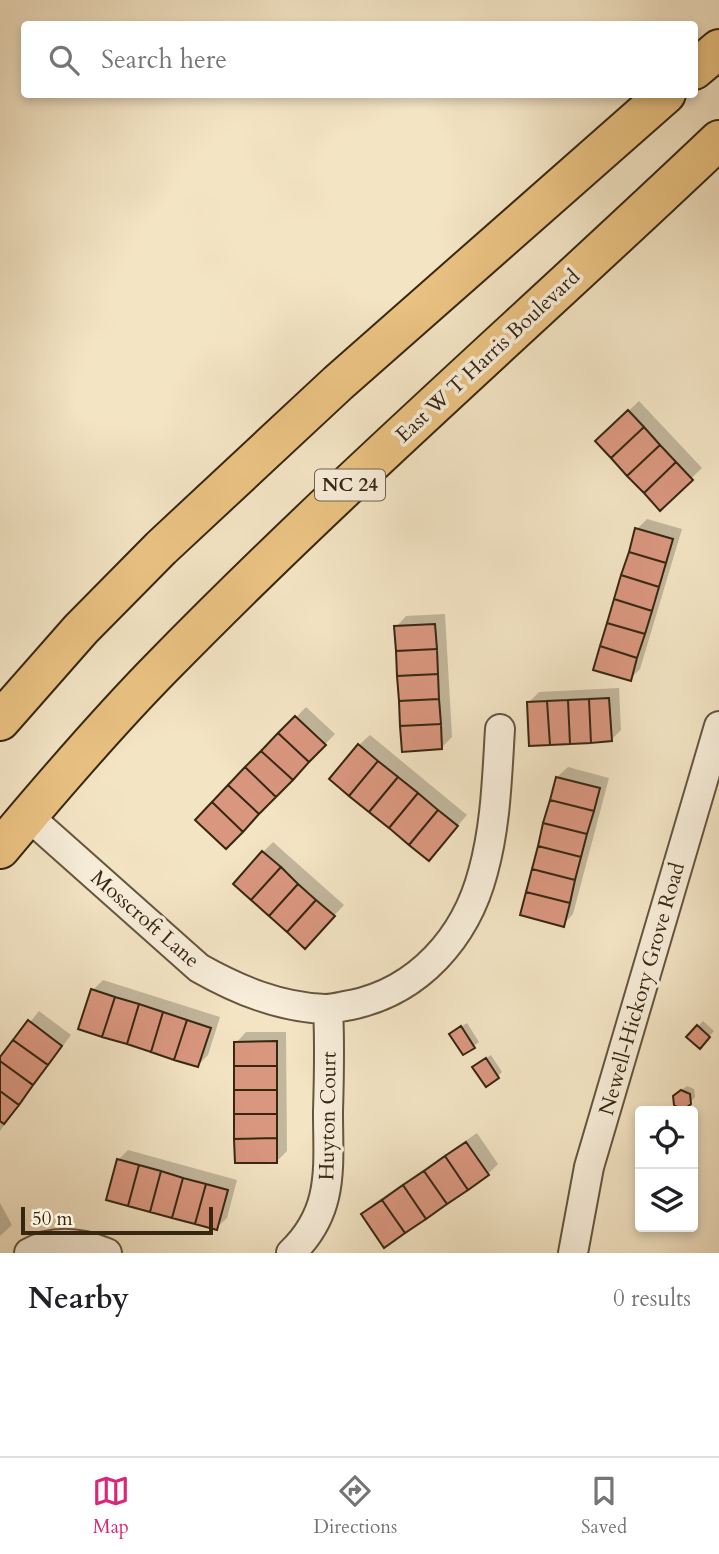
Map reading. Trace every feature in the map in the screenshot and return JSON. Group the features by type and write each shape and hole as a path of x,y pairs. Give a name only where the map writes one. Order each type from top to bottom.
{"main road":[{"path":"698,67 719,48"},
{"path":"0,720 81,629 160,548 338,383 661,98"},
{"name":"East W T Harris Boulevard","path":"0,849 160,669 245,583 719,139"}],"street":[{"name":"Newell-Hickory Grove Road","path":"573,1253 589,1167 719,726"},
{"name":"Mosscroft Lane","path":"28,816 199,968 228,985 296,1006 328,1009 366,1002 401,988 422,972 464,924 483,874 492,835 497,800 500,729"},
{"name":"Huyton Court","path":"291,1253 310,1232 321,1211 327,1191 330,1167 331,1052 328,1009"},
{"path":"29,1253 60,1243 88,1246 107,1253"}],"building":[{"path":"628,410 644,427 611,458 595,441"},
{"path":"644,427 660,445 627,476 611,458"},
{"path":"660,445 676,462 644,493 627,476"},
{"path":"676,462 693,480 660,511 644,493"},
{"path":"635,528 673,539 666,563 629,552"},
{"path":"629,552 666,563 659,587 621,575"},
{"path":"621,575 659,587 652,611 614,599"},
{"path":"614,599 652,611 645,634 607,623"},
{"path":"607,623 645,634 637,658 600,646"},
{"path":"435,624 437,649 396,651 394,626"},
{"path":"600,646 637,658 631,681 593,670"},
{"path":"437,649 438,674 397,676 396,651"},
{"path":"438,674 439,699 399,701 397,676"},
{"path":"609,698 612,741 591,743 589,699"},
{"path":"439,699 441,724 400,726 399,701"},
{"path":"589,699 591,743 570,744 568,700"},
{"path":"568,700 570,744 550,745 547,701"},
{"path":"547,701 550,745 529,746 527,702"},
{"path":"295,716 326,745 309,762 278,733"},
{"path":"441,724 442,749 402,752 400,726"},
{"path":"278,733 309,762 293,780 261,751"},
{"path":"358,744 378,761 349,796 329,779"},
{"path":"261,751 293,780 276,797 245,767"},
{"path":"378,761 398,777 369,812 349,796"},
{"path":"245,767 276,797 259,814 228,785"},
{"path":"398,777 418,793 389,828 369,812"},
{"path":"556,777 600,788 594,811 550,800"},
{"path":"228,785 259,814 243,832 212,802"},
{"path":"418,793 438,810 409,845 389,828"},
{"path":"550,800 594,811 587,834 543,823"},
{"path":"212,802 243,832 226,849 195,820"},
{"path":"438,810 458,826 429,861 409,845"},
{"path":"543,823 587,834 581,857 538,846"},
{"path":"538,846 581,857 575,880 532,869"},
{"path":"262,851 281,867 251,900 233,884"},
{"path":"281,867 298,884 269,916 251,900"},
{"path":"532,869 575,880 570,903 526,892"},
{"path":"298,884 316,900 287,932 269,916"},
{"path":"526,892 570,903 564,927 520,915"},
{"path":"316,900 335,916 305,949 287,932"},
{"path":"91,989 115,997 102,1037 78,1029"},
{"path":"115,997 139,1004 127,1044 102,1037"},
{"path":"139,1004 163,1012 151,1052 127,1044"},
{"path":"163,1012 187,1020 174,1060 151,1052"},
{"path":"28,1020 62,1046 48,1065 13,1040"},
{"path":"187,1020 211,1028 198,1067 174,1060"},
{"path":"697,1025 710,1037 700,1049 686,1037"},
{"path":"461,1026 475,1048 463,1055 449,1034"},
{"path":"13,1040 48,1065 33,1085 0,1061 0,1057"},
{"path":"277,1041 277,1066 234,1066 234,1042"},
{"path":"486,1058 499,1078 486,1087 472,1067"},
{"path":"0,1061 33,1085 19,1105 0,1091"},
{"path":"234,1066 277,1066 277,1090 234,1090"},
{"path":"234,1090 277,1090 277,1114 234,1114"},
{"path":"681,1090 690,1094 691,1104 676,1106 673,1096"},
{"path":"0,1091 19,1105 4,1124 0,1121"},
{"path":"234,1114 277,1114 277,1138 234,1139"},
{"path":"277,1138 277,1163 235,1163 234,1139"},
{"path":"466,1142 489,1175 468,1190 445,1156"},
{"path":"445,1156 468,1190 447,1204 424,1171"},
{"path":"117,1159 139,1165 128,1206 106,1200"},
{"path":"139,1165 161,1171 150,1212 128,1206"},
{"path":"161,1171 183,1178 172,1218 150,1212"},
{"path":"424,1171 447,1204 426,1219 403,1185"},
{"path":"183,1178 206,1184 195,1224 172,1218"},
{"path":"206,1184 228,1190 217,1230 195,1224"},
{"path":"403,1185 426,1219 405,1233 382,1200"},
{"path":"382,1200 405,1233 384,1248 361,1214"}]}
